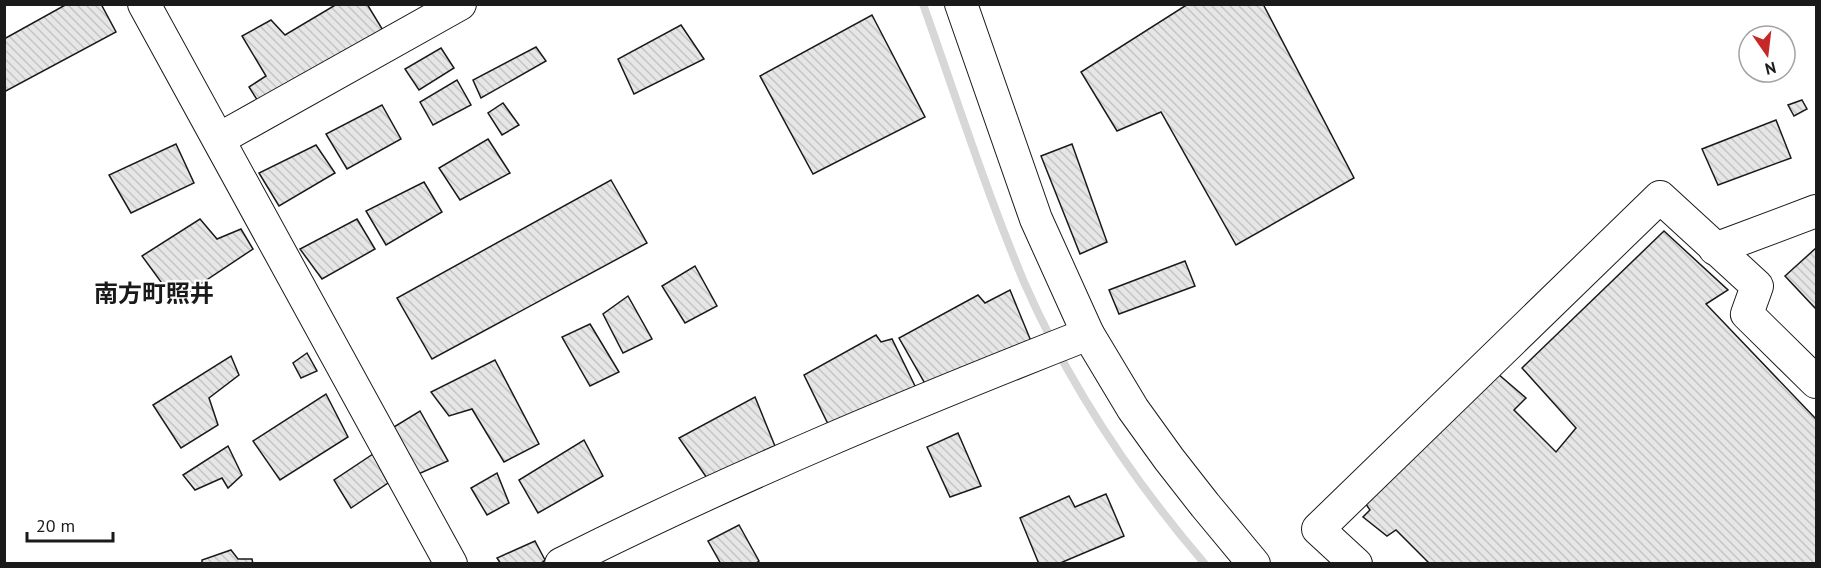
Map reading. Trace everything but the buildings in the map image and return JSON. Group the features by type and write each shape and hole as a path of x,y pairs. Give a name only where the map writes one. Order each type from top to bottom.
{"street":[{"path":"144,4 451,564"},
{"path":"219,139 460,4"},
{"path":"961,4 1036,219 1067,342 1133,409 1204,505 1254,564"},
{"path":"1356,564 1318,529 1660,197 1757,286 1747,314 1816,382"},
{"path":"1716,249 1816,211"},
{"path":"561,564 636,526 858,427 1067,342"}],"waterway":[{"path":"923,4 997,213 1024,282 1061,358 1128,465 1152,499 1205,564"}],"district":[{"name":"南方町照井","path":"154,294"}]}
